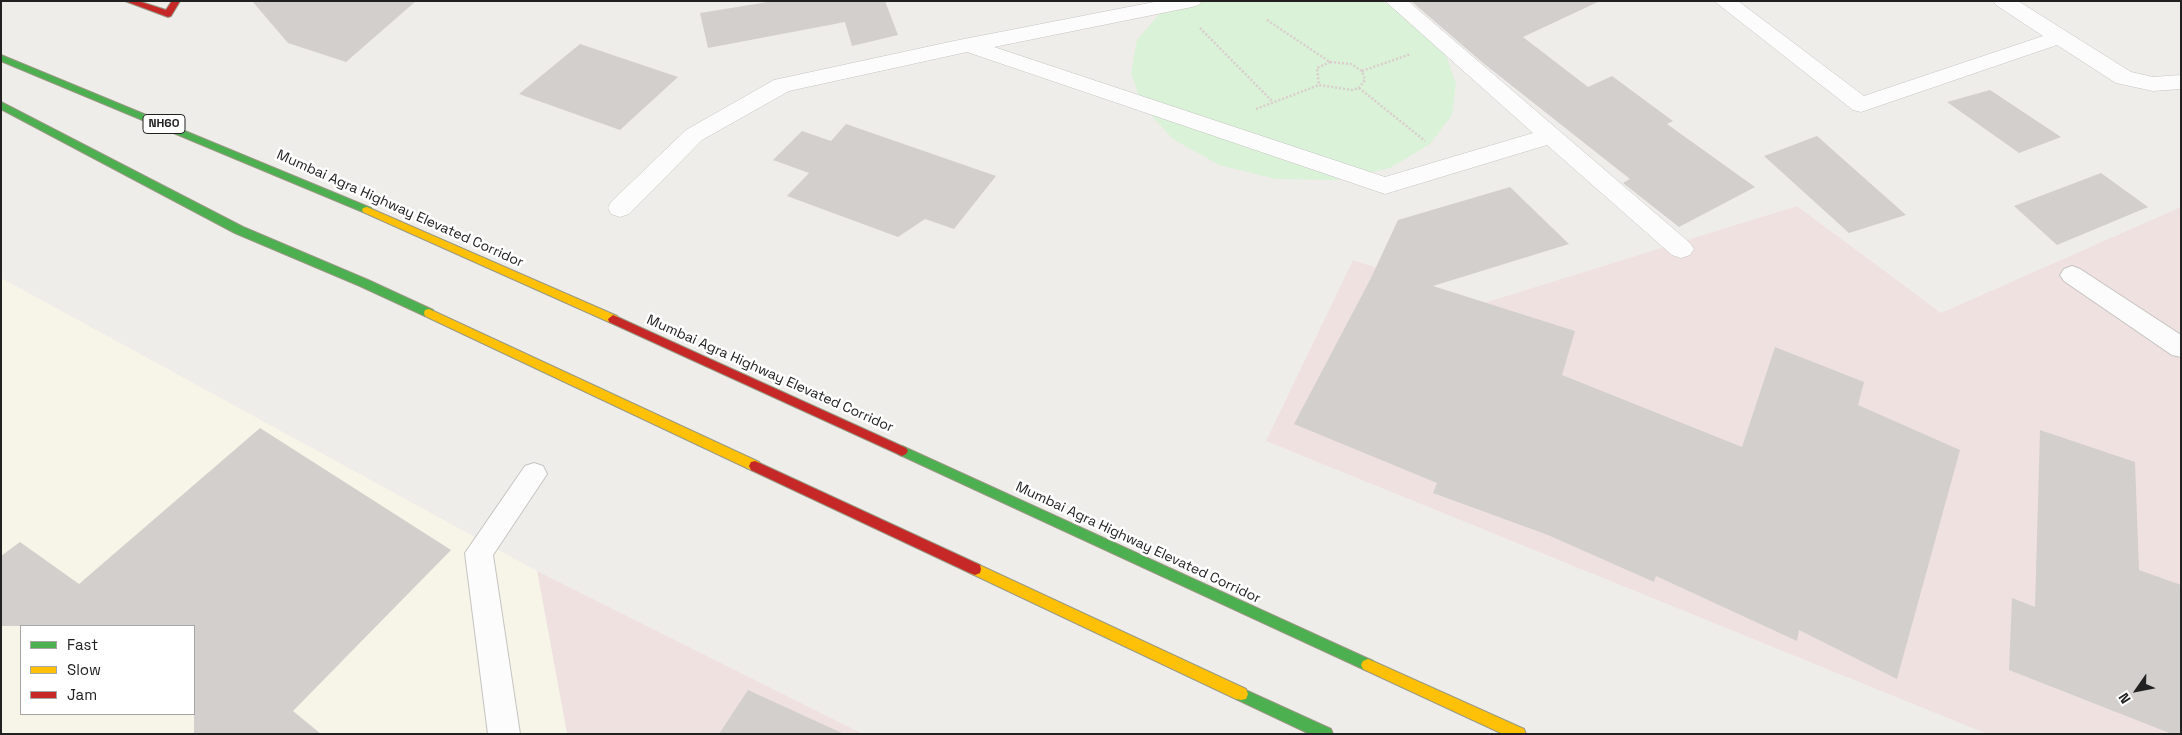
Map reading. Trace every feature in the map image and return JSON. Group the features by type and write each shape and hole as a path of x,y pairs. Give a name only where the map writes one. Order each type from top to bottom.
{"main road":[{"path":"129,1 168,14 176,1"},
{"name":"Mumbai Agra Highway Elevated Corridor","path":"1,58 326,191 706,361 1519,734"},
{"path":"1,105 239,230 364,283 1326,734"}],"street":[{"path":"1395,1 1681,249"},
{"path":"1724,1 1861,106 2060,37"},
{"path":"2003,1 2124,78 2154,84 2181,82"},
{"path":"620,208 694,135 782,86 968,45 1184,3"},
{"path":"968,45 1386,186 1551,136"}],"lane":[{"path":"2072,275 2181,348"},
{"path":"504,734 479,553 534,474"}],"path":[{"path":"1184,3 1273,102"},
{"path":"1250,111 1319,85 1352,90 1358,88 1365,80 1362,71 1351,64 1330,62 1267,20"},
{"path":"1362,71 1415,53"},
{"path":"1319,85 1317,68 1330,62"},
{"path":"1358,88 1430,144"}],"shaded area":[{"path":"1797,206 1941,313 2181,207 2181,734 1987,734 1266,441 1353,260 1484,303"},
{"path":"1,278 537,571 567,734 1,734"},
{"path":"537,571 863,734 567,734"}],"green space":[{"path":"1178,1 1384,2 1420,24 1445,52 1456,84 1452,115 1430,144 1390,168 1336,180 1276,179 1219,165 1173,139 1143,107 1131,73 1137,40 1161,12"}],"building":[{"path":"252,1 416,1 346,62 288,43"},
{"path":"774,1 885,1 898,35 852,46 845,22 708,48 700,13"},
{"path":"1411,1 1600,1 1523,37 1588,87 1612,76 1673,121 1667,124 1755,187 1679,227 1623,183 1630,179 1483,63"},
{"path":"580,44 678,77 620,130 519,94"},
{"path":"1990,90 2061,137 2019,153 1947,102"},
{"path":"846,124 996,176 954,229 925,219 898,237 787,196 809,173 773,160 802,131 831,141"},
{"path":"1817,136 1906,215 1849,233 1764,156"},
{"path":"2101,173 2148,207 2057,245 2014,206"},
{"path":"1510,187 1569,244 1433,286 1575,331 1562,375 1742,447 1775,347 1864,382 1858,405 1960,450 1897,679 1799,630 1797,641 1656,576 1654,582 1548,535 1433,493 1437,483 1294,424 1370,280 1398,220"},
{"path":"260,428 451,550 293,711 321,734 194,734 195,625 1,626 1,556 20,542 79,584"},
{"path":"2040,430 2135,462 2139,570 2181,585 2181,734 2172,734 2009,670 2012,598 2035,607"},
{"path":"748,690 844,734 719,734"}],"traffic: fast":[{"path":"1,58 367,210"},
{"path":"1,105 239,230 429,313"},
{"path":"902,451 1368,665"},
{"path":"1241,694 1326,734"}],"traffic: slow":[{"path":"367,210 613,319"},
{"path":"429,313 755,466"},
{"path":"975,569 1241,694"},
{"path":"1368,665 1519,734"}],"traffic: jam":[{"path":"129,1 168,14 176,1"},
{"path":"613,319 902,451"},
{"path":"755,466 975,569"}]}
